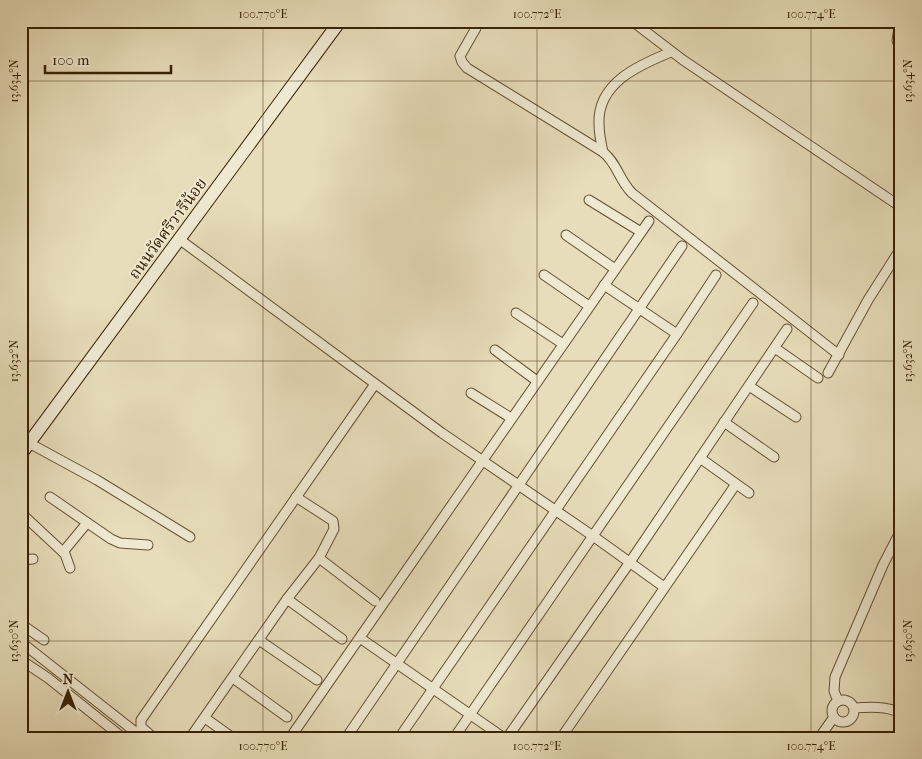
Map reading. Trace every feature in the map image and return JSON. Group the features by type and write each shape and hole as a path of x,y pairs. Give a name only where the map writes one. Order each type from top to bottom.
{"main road":[{"name":"ถนนวัดศรีวารีน้อย","path":"25,449 340,21"}],"street":[{"path":"477,21 476,28 460,56 467,68 603,152 609,157 619,178 632,193 838,355"},
{"path":"632,21 672,52 901,207"},
{"path":"897,41 900,21"},
{"path":"603,152 598,123 605,96 610,88 634,69 672,52"},
{"path":"589,200 641,232"},
{"path":"290,738 649,220"},
{"path":"566,235 616,268"},
{"path":"179,239 481,461 593,536 664,587"},
{"path":"346,738 682,246"},
{"path":"828,373 868,300 901,248"},
{"path":"544,274 589,306"},
{"path":"399,738 677,334 716,274"},
{"path":"604,285 677,334"},
{"path":"454,738 753,303"},
{"path":"516,313 563,344"},
{"path":"360,638 505,738 630,562 788,329"},
{"path":"775,348 818,378"},
{"path":"495,350 537,381"},
{"path":"154,738 141,727 141,720 375,384"},
{"path":"749,386 796,417"},
{"path":"472,392 511,418"},
{"path":"724,422 774,457"},
{"path":"25,449 97,480 190,537"},
{"path":"700,458 749,493"},
{"path":"561,738 736,484"},
{"path":"50,496 87,523 120,543 148,545"},
{"path":"190,738 287,599 319,558 334,529 335,524 333,521 296,497"},
{"path":"21,513 63,552 68,559 70,568"},
{"path":"63,552 87,523"},
{"path":"838,701 834,690 835,676 883,565 901,530"},
{"path":"319,558 375,601"},
{"path":"21,560 33,559"},
{"path":"287,599 342,639"},
{"path":"21,624 44,640"},
{"path":"259,640 316,680"},
{"path":"21,642 143,738"},
{"path":"21,660 48,678 123,738"},
{"path":"233,678 286,716"},
{"path":"846,700 852,704 854,708 853,715 848,721 840,722 832,714 833,707 838,701 846,700"},
{"path":"854,708 876,707 901,712"},
{"path":"819,738 834,717"},
{"path":"205,718 234,738"}]}
